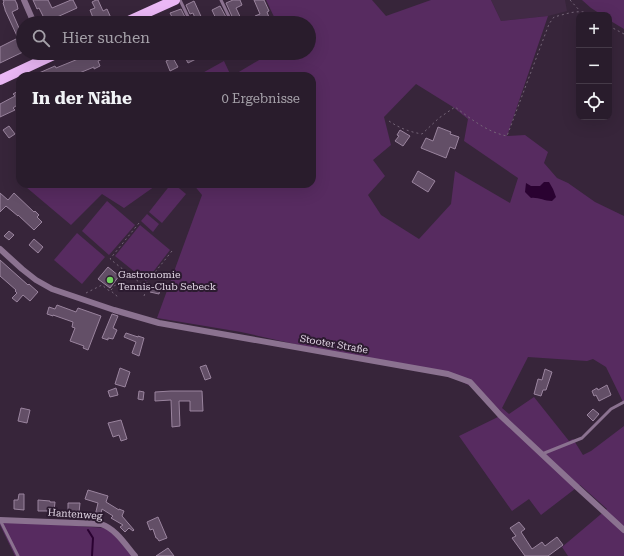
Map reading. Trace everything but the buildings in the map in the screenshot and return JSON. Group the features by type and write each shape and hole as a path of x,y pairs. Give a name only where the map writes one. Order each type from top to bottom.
{"main road":[{"path":"139,16 174,0"},
{"path":"0,80 40,60"}],"street":[{"path":"24,0 31,16"},
{"name":"Stooter Straße","path":"0,249 36,280 52,289 114,310 159,323 448,374 470,382 500,415 624,530"},
{"name":"Hantenweg","path":"0,520 102,524 114,530 135,556"}],"lane":[{"path":"180,0 188,16"},
{"path":"221,0 229,16"},
{"path":"542,454 582,438 611,409 624,402"},
{"name":"Hantenweg","path":"0,520 18,556"}],"path":[{"path":"570,0 581,11"},
{"path":"389,121 394,125 411,132 422,134 439,118 455,107 479,124 498,134 507,136 549,24 554,17 581,11 588,12"},
{"path":"612,28 624,34"},
{"path":"139,224 110,258 147,288 144,296"},
{"path":"144,286 172,251"},
{"path":"111,290 118,282 116,280"},
{"path":"86,292 102,285 108,290 111,290 118,297"}],"shaded area":[{"path":"266,0 372,0 386,16 431,0 491,0 501,21 548,16 507,136 525,135 548,152 544,163 557,178 568,183 595,202 624,216 624,404 606,367 593,359 587,361 528,357 502,408 509,414 534,397 569,441 573,439 583,455 591,451 624,426 624,556 568,556 562,547 607,509 580,485 541,515 529,499 512,511 459,436 500,416 470,386 457,379 241,332 157,318 202,195 196,188 316,188 316,72 239,72 259,60 316,60 316,16 274,16","holes":["416,84 453,107 468,119 464,141 518,178 510,203 455,171 451,204 419,239 381,215 368,195 385,176 373,160 391,145 384,117"]},
{"path":"491,0 565,0 567,11 548,16 501,21"},
{"path":"582,0 624,0 624,29 612,22 612,12 597,12"},
{"path":"224,61 229,72 204,72"},
{"path":"544,182 549,182 553,189 556,197 552,201 531,198 525,192 526,183 531,186 540,186"},
{"path":"27,188 152,188 124,208 102,194 71,225"},
{"path":"168,188 179,188 186,194 162,223 149,212"},
{"path":"107,201 135,225 109,255 82,231"},
{"path":"147,214 159,224 153,232 141,221"},
{"path":"140,225 170,250 146,281 115,256"},
{"path":"77,233 105,257 82,284 54,260"},
{"path":"0,520 105,528 110,530 132,556 15,556 0,525"}],"waterway":[{"path":"88,530 93,538 92,556"}],"place":[{"name":"Gastronomie Tennis-Club Sebeck","path":"110,280"}]}
